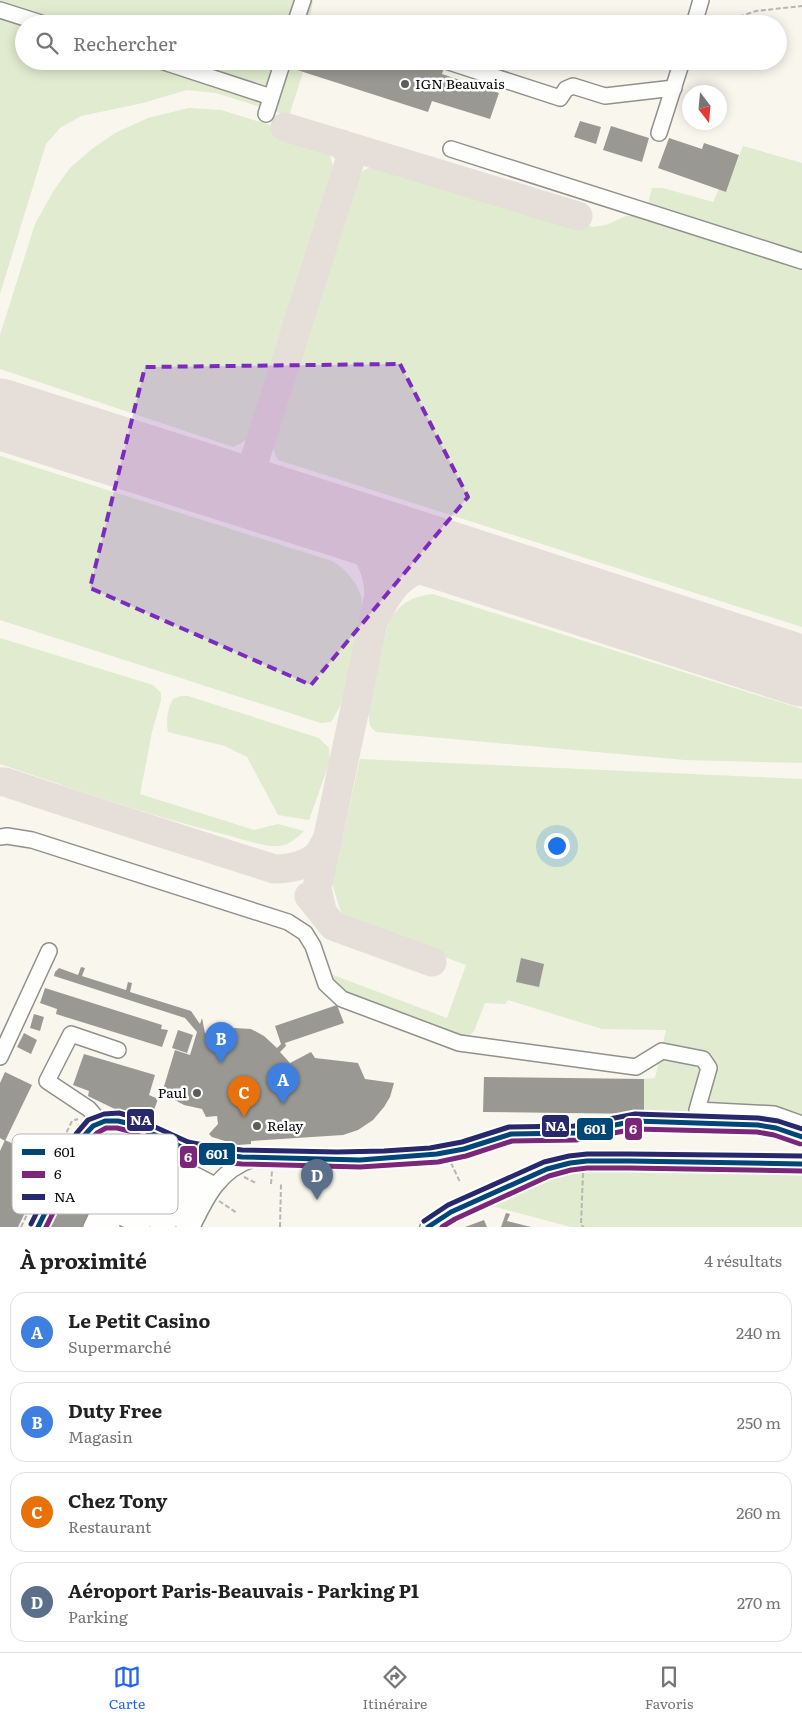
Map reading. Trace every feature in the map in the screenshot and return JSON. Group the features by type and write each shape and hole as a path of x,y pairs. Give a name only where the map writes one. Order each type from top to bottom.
{"street":[{"path":"298,15 303,0"},
{"path":"697,15 701,0"},
{"path":"0,10 16,15"},
{"path":"189,70 271,96"},
{"path":"266,114 280,70"},
{"path":"474,70 560,98 566,88 573,86 605,96 674,88"},
{"path":"659,133 679,70"},
{"path":"451,149 802,261"},
{"path":"0,837 7,836 32,840 288,922 305,933 313,946 326,984 342,999 460,1043 636,1067 662,1051 703,1059 709,1068 697,1110 774,1114 802,1124"},
{"path":"0,1056 49,951"},
{"path":"100,1122 89,1109 47,1081 71,1034 118,1050"},
{"path":"85,1134 89,1128 100,1122 112,1120 124,1122 150,1134"},
{"path":"178,1146 197,1152 228,1156 373,1159 414,1157 466,1149 511,1134 577,1133 635,1122 758,1125 776,1128 802,1137"},
{"path":"203,1207 236,1166 253,1159 268,1157"},
{"path":"428,1227 444,1215 547,1169 570,1163 629,1161 802,1164"},
{"path":"178,1184 203,1207"},
{"path":"178,1203 203,1207"},
{"path":"178,1203 203,1207"},
{"path":"38,1227 44,1214"},
{"path":"111,1214 112,1227"},
{"path":"130,1214 142,1227"},
{"path":"146,1214 168,1227"}],"path":[{"path":"744,15 756,11 802,6"},
{"path":"66,1134 72,1121 78,1119"},
{"path":"446,1153 460,1182"},
{"path":"268,1157 271,1184"},
{"path":"583,1173 581,1225 584,1227"},
{"path":"243,1176 256,1183"},
{"path":"280,1227 281,1184"},
{"path":"203,1207 238,1213"},
{"path":"21,1227 27,1214"}],"highlighted area":[{"path":"400,364 468,497 311,685 90,588 145,367"}],"green space":[{"path":"0,0 313,0 310,15 15,15 15,70 297,70 303,72 289,116 216,93 187,90 143,103 81,116 60,128 46,144 0,294"},
{"path":"189,108 221,110 270,125 283,133 328,149 334,169 331,193 261,415 251,435 233,447 0,369 0,335 35,224 54,190 70,168 93,148 115,133 148,118"},
{"path":"743,146 802,163 802,627 278,460 273,449 274,430 345,203 355,178 364,170 376,165 436,179 593,227 606,225 626,216 645,216 652,188 663,188 713,202 719,189 726,192"},
{"path":"0,456 332,561 342,568 356,585 362,604 356,648 345,693 331,722 321,723 0,620"},
{"path":"433,594 802,709 802,763 685,760 376,732 370,726 368,712 389,620 408,601"},
{"path":"0,638 153,685 161,693 140,794 254,830 278,824 304,831 293,841 283,845 258,844 139,810 0,764"},
{"path":"188,696 319,738 329,748 330,761 309,820 278,815 247,757 225,746 168,732 167,719 169,707 173,699"},
{"path":"360,759 802,779 802,1131 644,1114 644,1079 655,1078 666,1030 602,1029 508,1000 505,1004 485,1003 474,1031 467,1038 347,995 336,986 333,975 447,1018 466,965 343,919 332,883"},
{"path":"604,1167 802,1169 802,1227 571,1227 484,1204 558,1173 569,1170"}],"building":[{"name":"IGN Beauvais","path":"297,70 443,70 442,74 499,93 490,119 432,101 428,112"},
{"path":"580,121 601,127 596,144 574,137"},
{"path":"611,126 649,138 642,162 603,150"},
{"path":"669,138 702,149 704,143 739,155 726,192 658,168"},
{"path":"521,958 544,964 539,987 516,982"},
{"path":"81,967 85,968 82,976 126,990 128,982 132,983 130,992 191,1011 200,1024 202,1018 205,1033 235,1028 251,1029 264,1036 277,1048 281,1044 275,1026 337,1005 344,1023 285,1043 286,1046 280,1052 290,1063 311,1052 315,1058 358,1063 365,1079 394,1083 390,1097 373,1120 358,1130 343,1135 251,1141 251,1144 238,1145 212,1137 209,1134 218,1124 217,1116 206,1117 202,1109 184,1105 162,1093 175,1050 190,1055 197,1032 185,1018 54,976 59,968 78,975"},
{"path":"45,988 162,1025 161,1029 168,1030 162,1047 56,1014 57,1009 40,1003"},
{"path":"34,1014 44,1017 40,1031 30,1028"},
{"path":"178,1030 193,1035 187,1053 172,1048"},
{"path":"24,1033 37,1040 31,1054 17,1047"},
{"path":"84,1054 155,1075 149,1095 158,1099 151,1118 123,1113 88,1096 89,1091 73,1085"},
{"path":"5,1072 32,1085 5,1141 0,1138 0,1083"},
{"path":"484,1077 644,1079 644,1114 483,1112"},
{"path":"5,1140 12,1143 12,1214 24,1214 18,1227 0,1227 0,1151"},
{"path":"506,1213 510,1214 507,1221 531,1227 501,1227"},
{"path":"49,1214 88,1214 82,1227 43,1227"},
{"path":"484,1220 487,1227 465,1227"}],"taxiway":[{"path":"285,127 578,216"},
{"path":"224,485 243,477 252,468 351,157 342,144"},
{"path":"252,468 254,483 261,497"},
{"path":"322,911 317,888 379,595 373,564 364,548 344,523"},
{"path":"378,613 394,587 402,578 412,572 435,565 465,562"},
{"path":"0,782 5,782 274,869 306,863 316,857 327,840"},
{"path":"309,896 333,926 432,962"}],"runway":[{"path":"0,414 802,671"}],"transit line":[{"name":"NA","path":"76,1134 88,1120 104,1114 119,1113 133,1117 170,1134"},
{"name":"NA","path":"178,1137 188,1142 208,1146 242,1150 384,1151 430,1148 462,1142 509,1127 574,1126 635,1114 758,1118 778,1121 802,1129"},
{"name":"601","path":"86,1134 93,1126 105,1121 131,1124 153,1134"},
{"name":"601","path":"178,1145 207,1153 242,1157 360,1160 437,1154 464,1149 511,1134 575,1133 635,1121 758,1125 776,1128 802,1137"},
{"name":"6","path":"96,1134 106,1128 117,1128 135,1134"},
{"name":"6","path":"178,1154 206,1161 242,1164 360,1167 438,1162 466,1156 512,1141 576,1140 635,1129 757,1132 774,1135 800,1144"},
{"name":"NA","path":"424,1221 448,1205 544,1162 569,1156 587,1154 802,1156"},
{"name":"601","path":"428,1227 451,1212 547,1169 570,1163 629,1161 802,1164"},
{"name":"6","path":"442,1227 455,1219 549,1176 571,1170 629,1168 802,1171"},
{"name":"NA","path":"31,1224 36,1214"},
{"name":"601","path":"38,1227 44,1214"},
{"name":"6","path":"46,1227 52,1214"}],"place":[{"name":"IGN Beauvais","path":"405,84"},
{"name":"Duty Free","path":"221,1063"},
{"name":"Paul","path":"197,1093"},
{"name":"Le Petit Casino","path":"283,1104"},
{"name":"Chez Tony","path":"244,1117"},
{"name":"Relay","path":"257,1126"},
{"name":"Aéroport Paris-Beauvais - Parking P1","path":"317,1200"}]}
